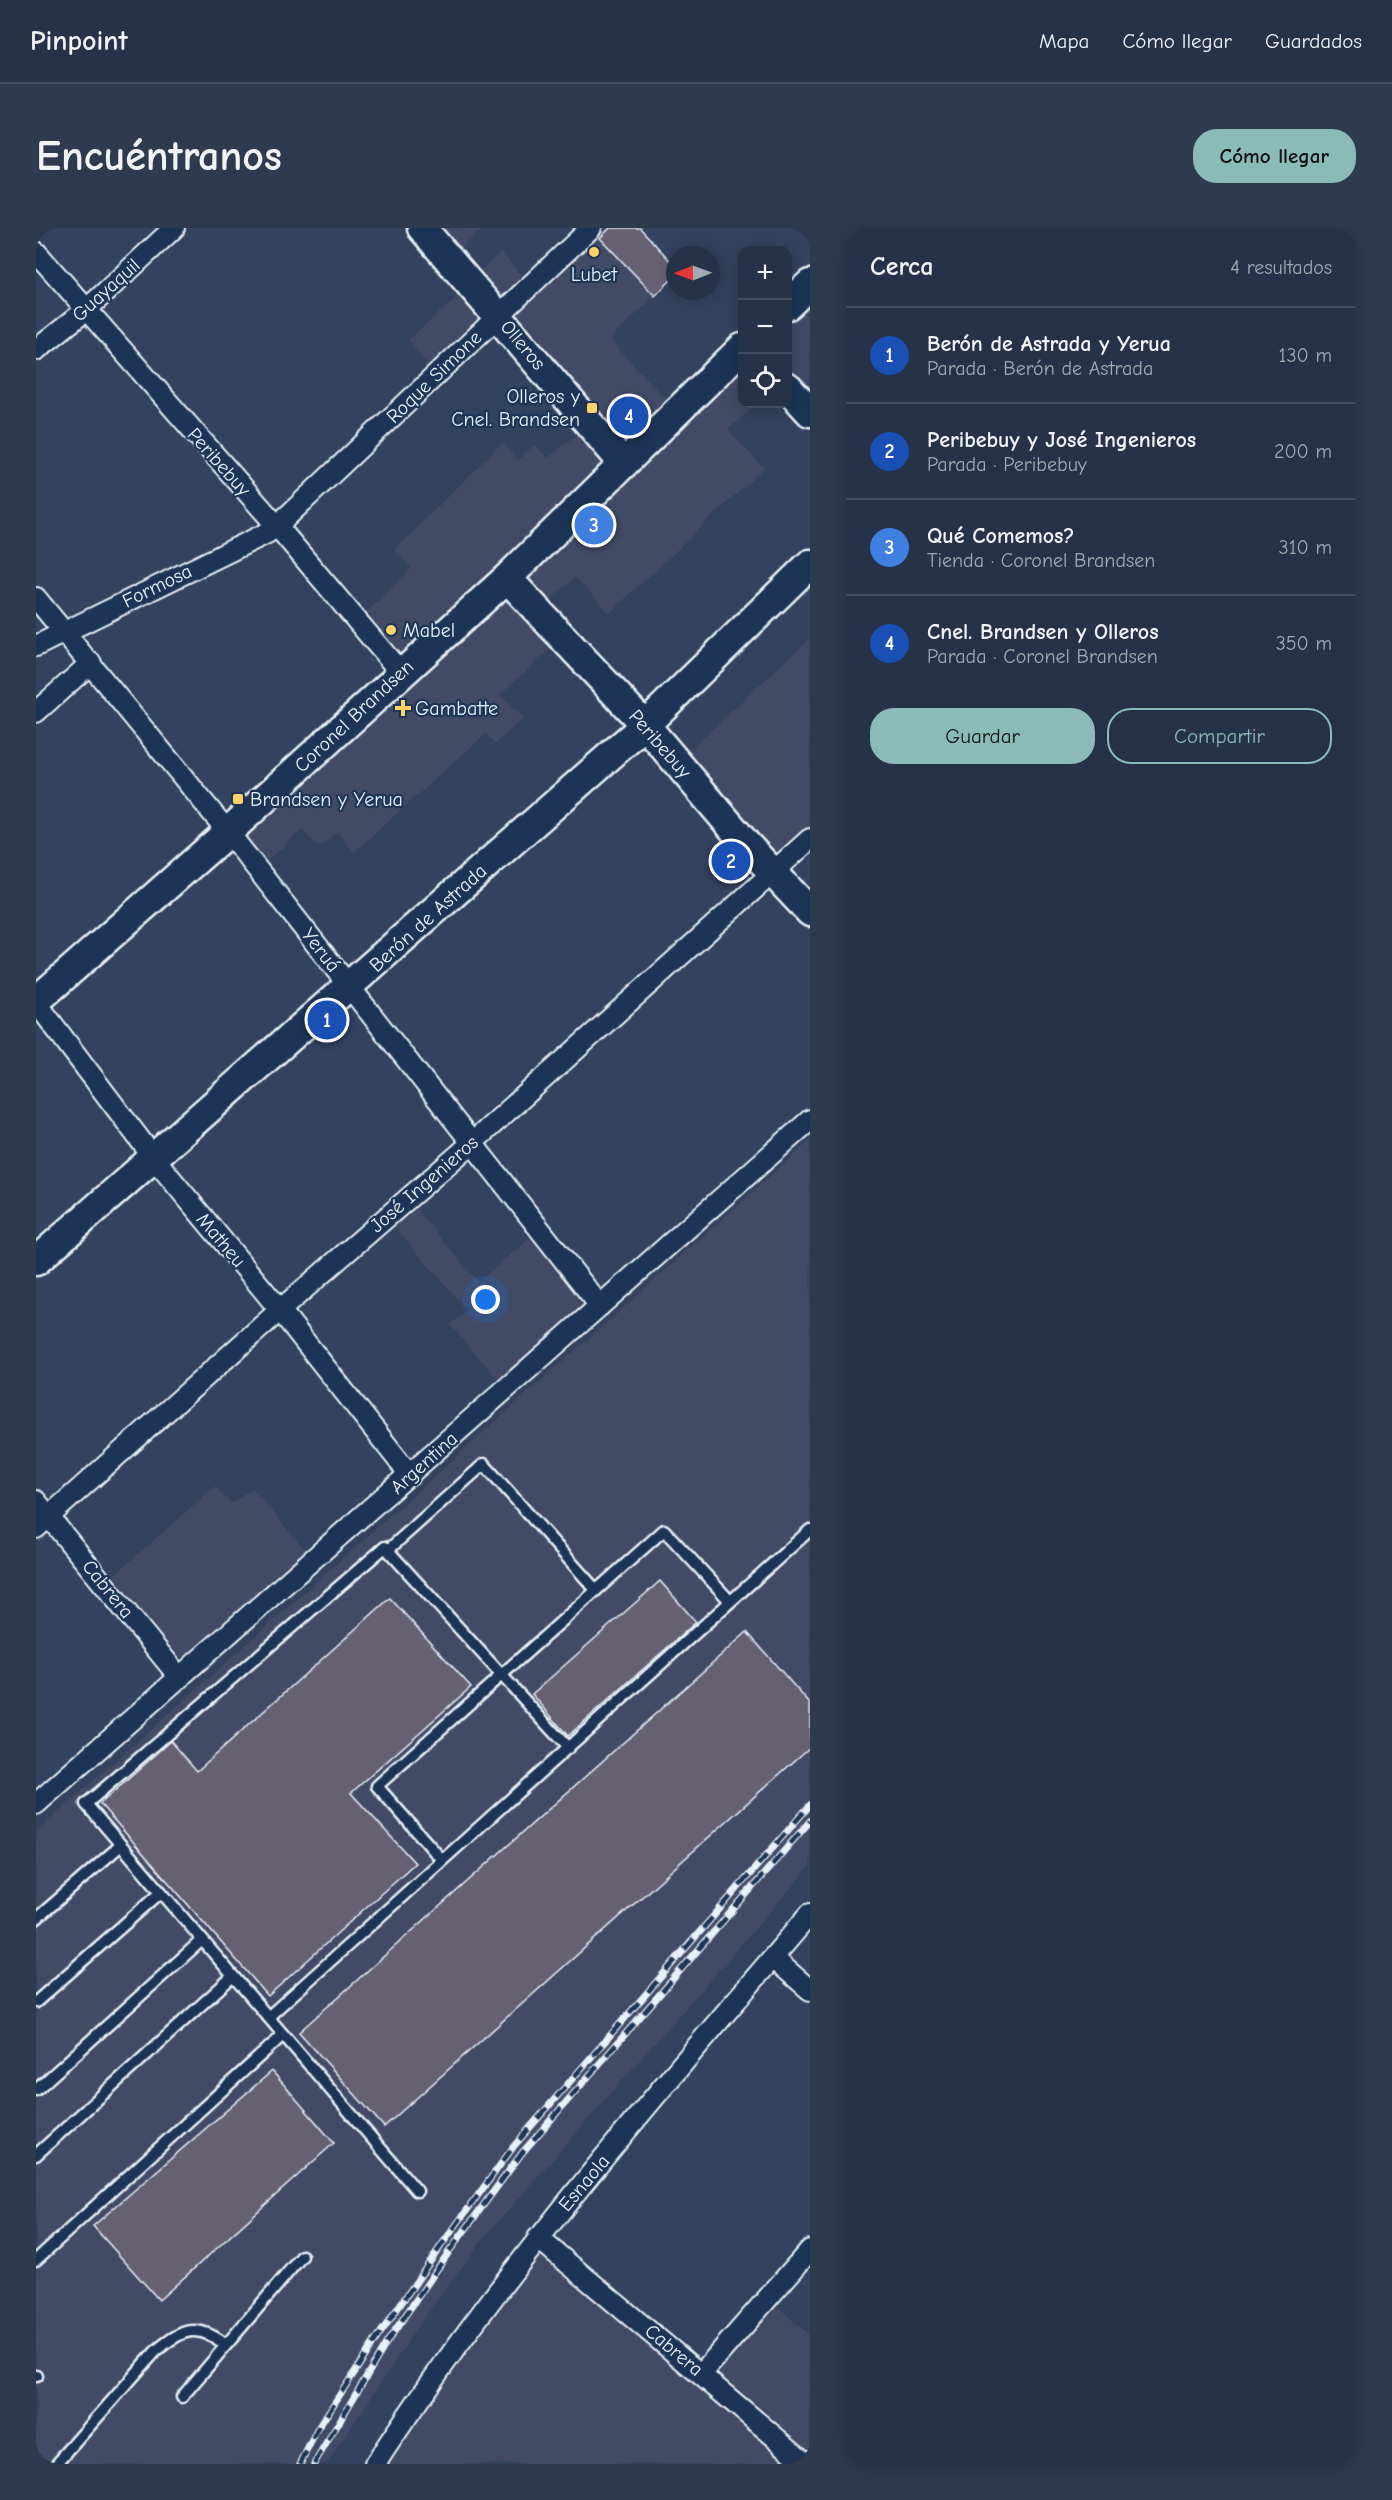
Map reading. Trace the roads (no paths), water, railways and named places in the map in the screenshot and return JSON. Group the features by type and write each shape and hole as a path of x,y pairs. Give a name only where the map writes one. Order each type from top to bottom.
{"street":[{"name":"Guayaquil","path":"36,350 85,311 174,228"},
{"name":"Olleros","path":"422,228 623,463"},
{"name":"Roque Simone","path":"277,526 591,228"},
{"name":"Peribebuy","path":"36,252 85,311 277,526 400,673"},
{"path":"792,302 810,284"},
{"name":"Coronel Brandsen","path":"36,1001 228,832 507,578 738,352"},
{"path":"792,392 810,412"},
{"name":"Formosa","path":"36,646 257,538 277,526"},
{"name":"Berón de Astrada","path":"36,1261 645,725 810,564"},
{"name":"Peribebuy","path":"507,578 645,725 773,873 810,912"},
{"name":"Yeruá","path":"36,598 228,832 600,1306"},
{"path":"36,712 91,663"},
{"name":"José Ingenieros","path":"42,1522 472,1143 810,838"},
{"name":"Matheu","path":"36,1001 153,1157 280,1310 410,1475"},
{"name":"Argentina","path":"36,1804 810,1120"},
{"name":"Cabrera","path":"36,1501 42,1522 180,1678"},
{"name":"Esnaola","path":"375,2464 420,2395 538,2238 810,1914"},
{"path":"772,1958 810,1990"},
{"name":"Cabrera","path":"538,2238 702,2373 807,2464"},
{"path":"702,2373 810,2250"}],"lane":[{"path":"388,1550 484,1464 596,1590"},
{"path":"442,1860 377,1786 664,1530 730,1601"},
{"path":"268,2017 810,1530"},
{"path":"417,2191 86,1804 385,1547 568,1748"},
{"path":"36,1919 121,1845"},
{"path":"36,2002 161,1892"},
{"path":"36,2091 202,1940"},
{"path":"36,2155 232,1976"},
{"path":"36,2260 283,2035"},
{"path":"182,2397 302,2256"},
{"path":"56,2464 155,2352 173,2336 190,2330 204,2331 226,2345"}],"railway":[{"path":"300,2464 318,2428 377,2338 514,2146 810,1805"},
{"path":"314,2464 387,2342 451,2249 522,2153 810,1821"}],"place":[{"name":"Lubet","path":"594,252"},
{"name":"Olleros y Cnel. Brandsen","path":"592,408"},
{"name":"Cnel. Brandsen y Olleros","path":"629,416"},
{"name":"Qué Comemos?","path":"594,525"},
{"name":"Mabel","path":"391,630"},
{"name":"Gambatte","path":"403,708"},
{"name":"Brandsen y Yerua","path":"238,799"},
{"name":"Peribebuy y José Ingenieros","path":"731,861"},
{"name":"Berón de Astrada y Yerua","path":"327,1020"}]}
